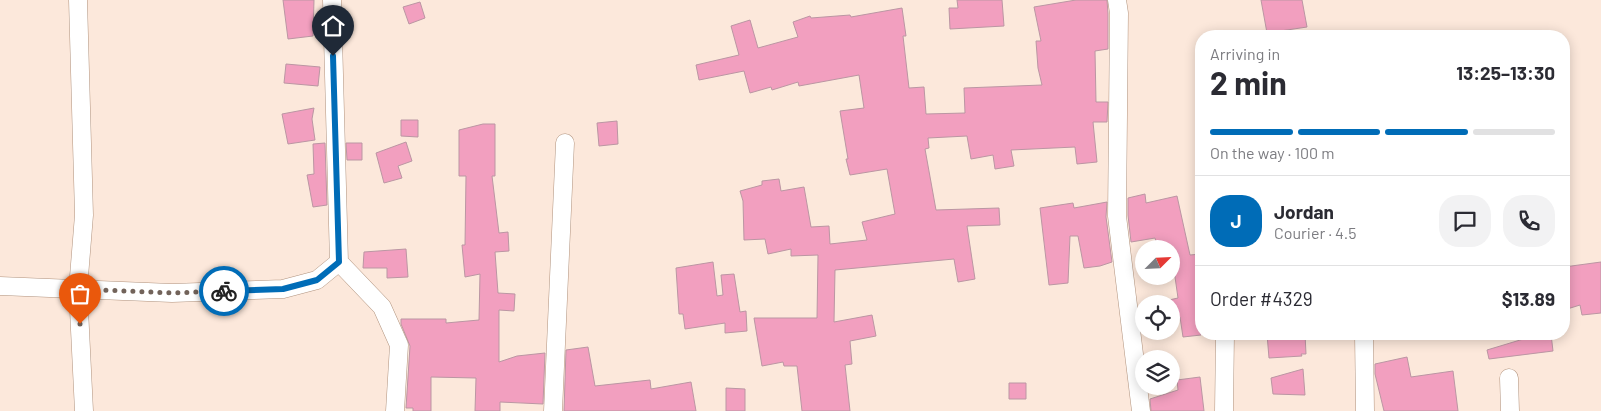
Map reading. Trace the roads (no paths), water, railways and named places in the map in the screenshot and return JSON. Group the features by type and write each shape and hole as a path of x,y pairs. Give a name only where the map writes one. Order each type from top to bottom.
{"street":[{"path":"78,0 84,215 78,289 84,411"},
{"path":"332,0 339,262 382,307 399,345 395,411"},
{"path":"1117,0 1119,13 1117,216 1141,411"},
{"path":"553,411 565,143"},
{"path":"0,286 172,293 283,289 317,280 339,262"},
{"path":"1224,411 1225,340"},
{"path":"1364,340 1365,411"},
{"path":"1509,378 1510,411"}]}
